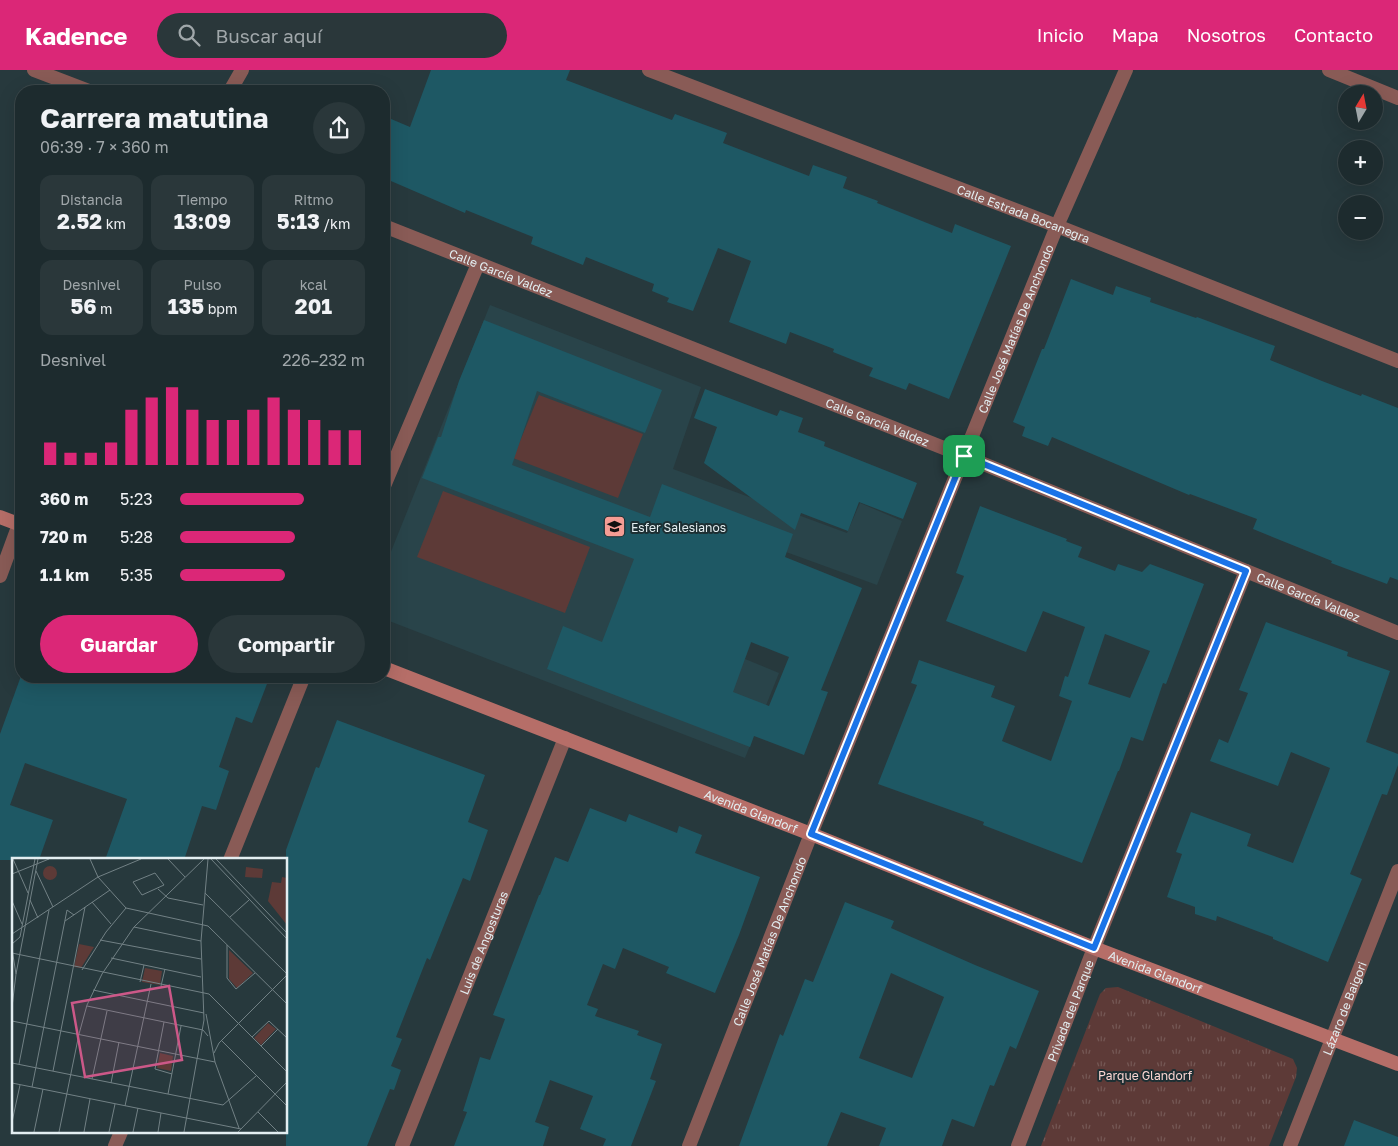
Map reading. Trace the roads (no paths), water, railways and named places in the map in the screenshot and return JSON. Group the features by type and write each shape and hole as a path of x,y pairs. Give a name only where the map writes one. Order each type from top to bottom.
{"main road":[{"path":"0,517 15,522"},
{"name":"Avenida Glandorf","path":"390,670 811,834 1094,948 1398,1064"}],"street":[{"path":"34,70 73,85"},
{"path":"233,85 242,70"},
{"name":"Calle Estrada Bocanegra","path":"649,70 1057,226 1398,361"},
{"name":"Calle José Matías De Anchondo","path":"688,1146 811,834 1057,226 1126,70"},
{"path":"1329,70 1398,98"},
{"name":"Calle García Valdez","path":"390,228 964,456 1398,633"},
{"path":"390,472 478,264"},
{"path":"0,576 15,536"},
{"name":"Privada del Parque","path":"1018,1146 1094,948 1246,571"},
{"path":"231,858 301,683"},
{"name":"Luis de Angosturas","path":"402,1146 565,738"},
{"name":"Lázaro de Baigori","path":"1290,1146 1398,871"},
{"path":"115,1146 120,1134"}],"place":[{"name":"Esfer Salesianos","path":"615,527"}],"park label":[{"name":"Parque Glandorf","path":"1145,1075"}]}
